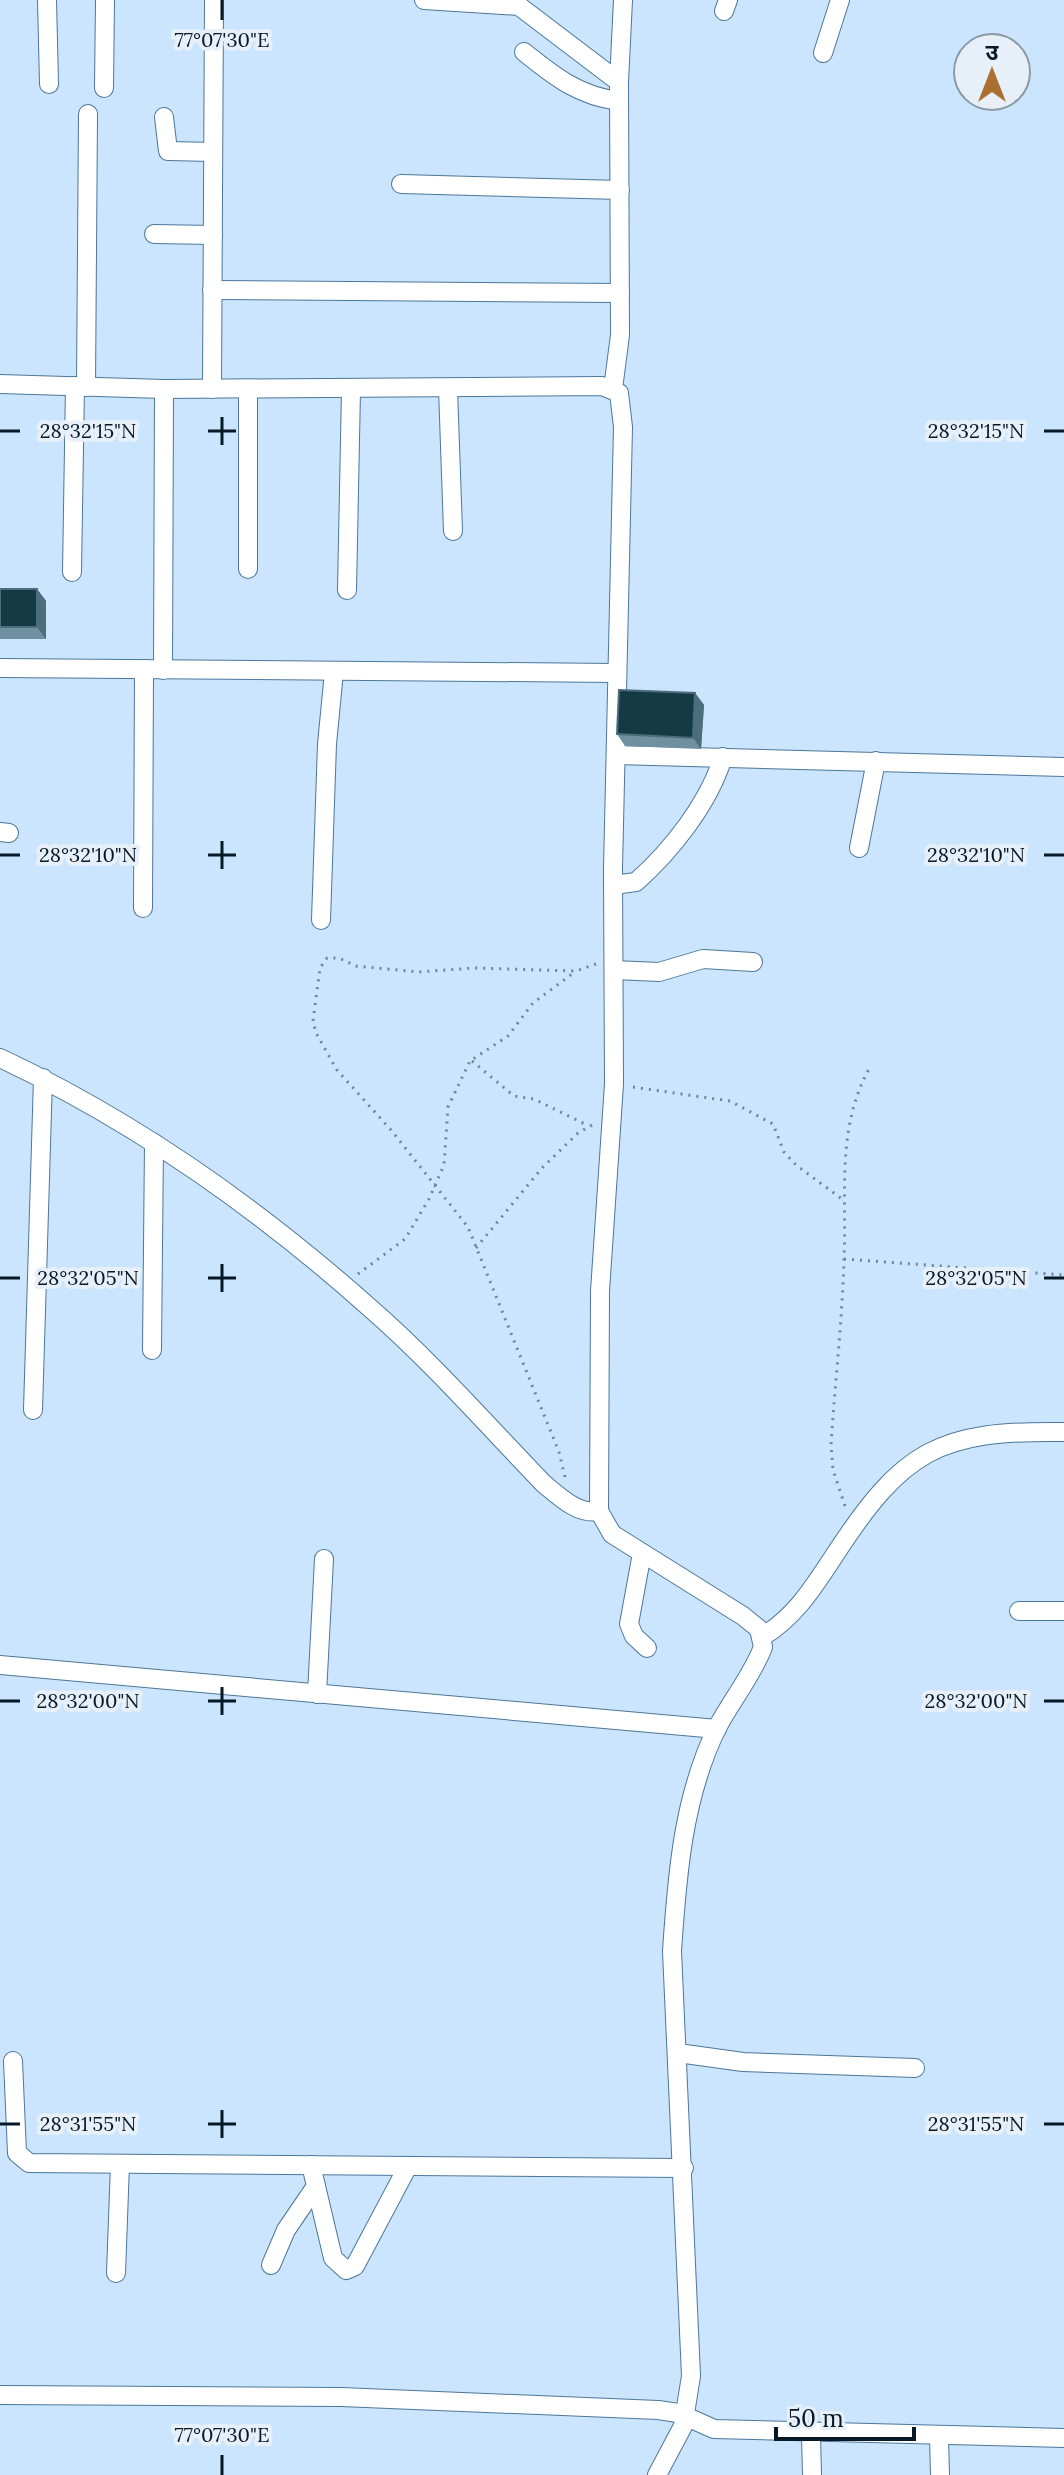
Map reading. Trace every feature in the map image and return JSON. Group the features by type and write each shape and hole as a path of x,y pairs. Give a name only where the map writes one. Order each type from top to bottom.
{"street":[{"path":"47,0 49,84"},
{"path":"104,88 105,0"},
{"path":"212,389 214,0"},
{"path":"424,0 519,6 619,92"},
{"path":"623,0 619,92 620,293 613,389 622,403 623,427 613,885 614,1084 609,1121 600,1291 599,1511 612,1534 743,1616 762,1637 760,1655 717,1729 686,1822 676,1889 672,1951 691,2376 686,2416 657,2475"},
{"path":"823,53 840,0"},
{"path":"524,52 569,87 596,98 619,92"},
{"path":"72,572 81,387 88,114"},
{"path":"164,117 168,151 213,152"},
{"path":"401,184 620,190"},
{"path":"154,234 213,235"},
{"path":"212,290 620,293"},
{"path":"0,384 164,389 613,389"},
{"path":"163,670 164,389"},
{"path":"248,389 248,569"},
{"path":"448,389 453,531"},
{"path":"347,590 351,390"},
{"path":"0,668 617,673"},
{"path":"143,908 144,669"},
{"path":"321,920 327,744 334,672"},
{"path":"616,755 1064,767"},
{"path":"613,885 636,882 670,844 707,796 723,757"},
{"path":"859,848 876,761"},
{"path":"614,963 659,972 703,959 753,962"},
{"path":"0,1058 43,1078 154,1143 228,1192 391,1327 544,1484 575,1507 589,1513 599,1511"},
{"path":"33,1410 43,1078"},
{"path":"152,1350 154,1143"},
{"path":"762,1637 780,1626 806,1599 854,1528 901,1471 924,1453 976,1434 1064,1432"},
{"path":"642,1553 629,1624 634,1636 647,1648"},
{"path":"317,1694 324,1559"},
{"path":"1019,1611 1064,1611"},
{"path":"0,1665 717,1729"},
{"path":"678,2053 743,2062 915,2068"},
{"path":"13,2061 16,2146 20,2158 29,2163 684,2168"},
{"path":"116,2273 120,2164"},
{"path":"311,2165 333,2258 342,2269 351,2269 408,2166"},
{"path":"271,2265 286,2230 316,2186"},
{"path":"0,2395 341,2397 658,2410 686,2416 714,2429 811,2434 1064,2438"},
{"path":"811,2434 812,2475"},
{"path":"939,2436 940,2475"}],"path":[{"path":"575,1507 559,1452 468,1227 325,1051 313,1021 322,961 339,958 356,966 418,972 474,968 576,971 614,963"},
{"path":"342,1284 393,1252 405,1239 444,1165 448,1107 470,1061 508,1036 533,1003 576,971"},
{"path":"470,1061 489,1072 514,1096 534,1099 589,1126"},
{"path":"854,1528 833,1470 831,1445 844,1259 842,1199 850,1110 869,1069"},
{"path":"614,1084 730,1101 773,1124 784,1152 796,1165 842,1199"},
{"path":"475,1249 542,1168 589,1126 609,1121"},
{"path":"844,1259 1064,1275"}],"building":[{"path":"0,589 37,589 37,627 0,627"},
{"path":"619,690 695,693 693,738 617,734"}]}
